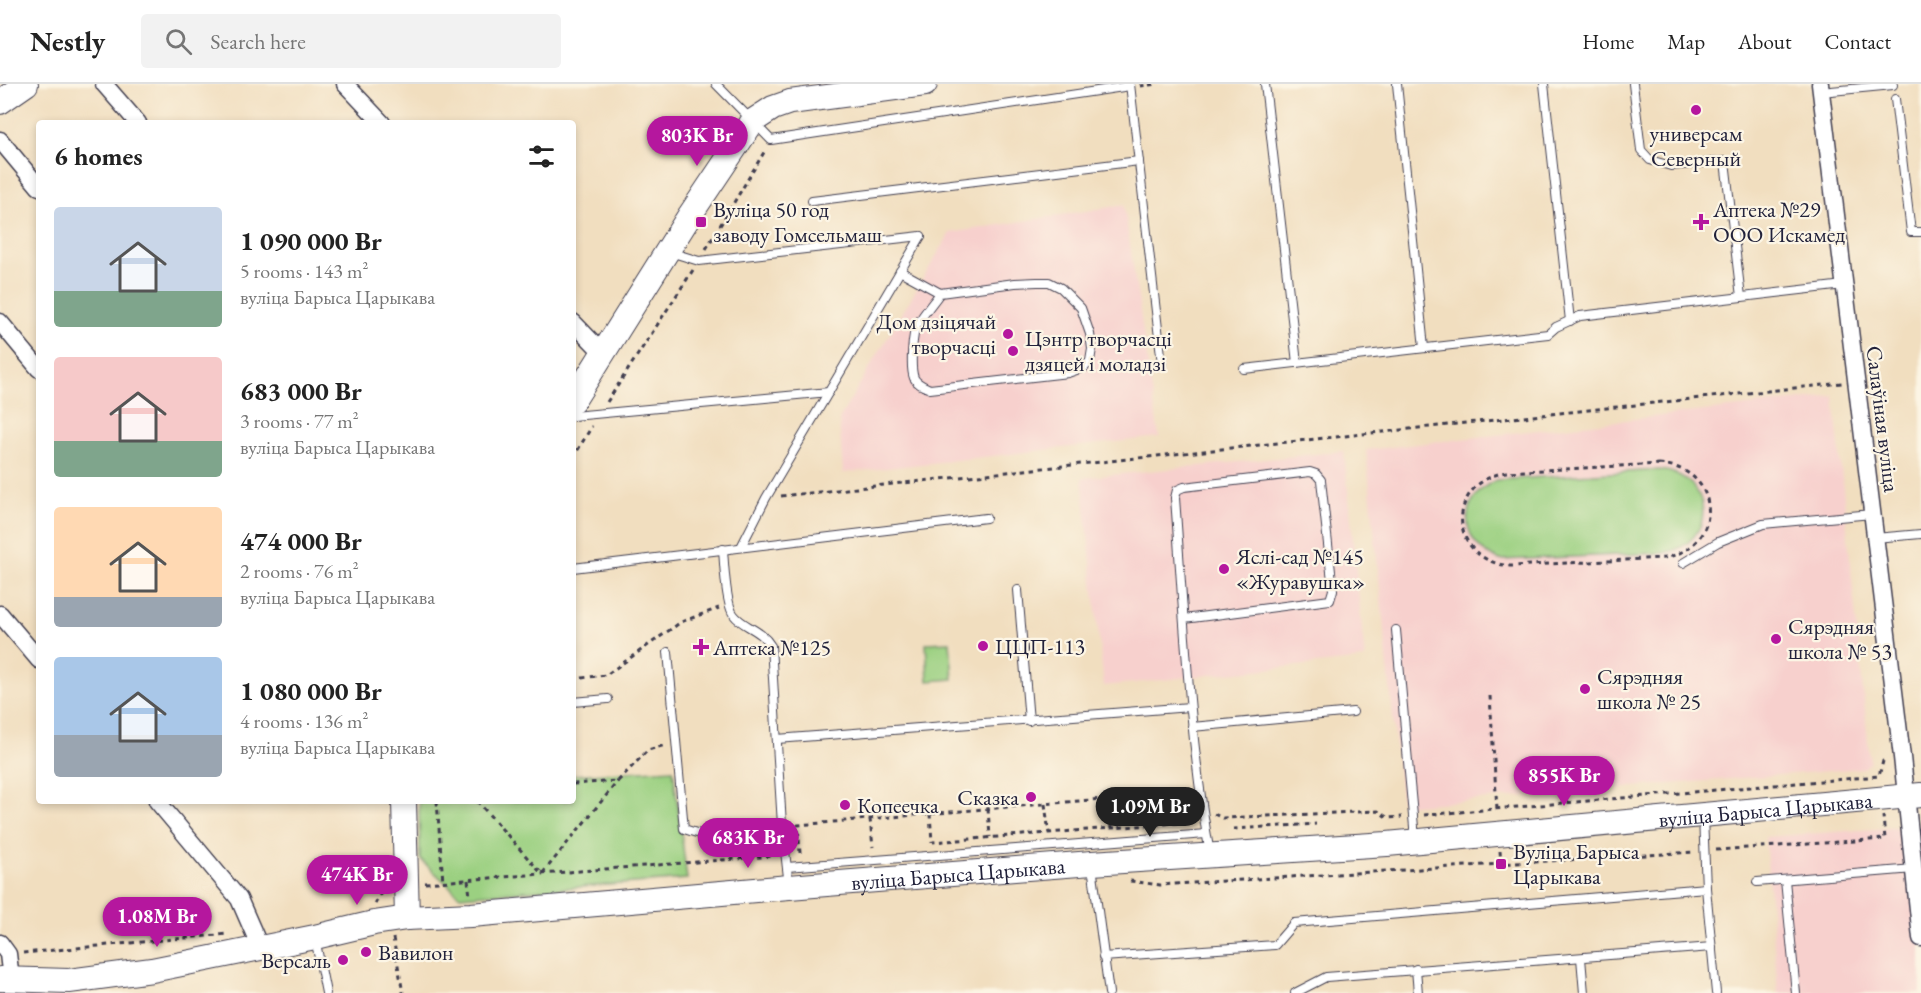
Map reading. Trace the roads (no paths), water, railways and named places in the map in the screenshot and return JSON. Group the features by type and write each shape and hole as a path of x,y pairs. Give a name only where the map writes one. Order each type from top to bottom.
{"main road":[{"path":"0,102 26,84"},
{"path":"576,396 690,215 753,121 773,108 790,102 877,87 925,84"},
{"name":"вуліца Барыса Царыкава","path":"6,979 69,981 98,978 152,970 374,923 400,927 483,914 788,877 1092,862 1208,844 1415,842 1914,796"},
{"path":"400,927 406,884 404,804"}],"street":[{"path":"104,84 135,120"},
{"path":"345,84 379,120"},
{"name":"Салаўіная вуліца","path":"1820,88 1902,758 1914,796 1914,869 1921,930"},
{"path":"0,140 36,183"},
{"path":"0,322 36,365"},
{"path":"576,325 603,353"},
{"path":"0,614 36,656"},
{"path":"160,804 239,899 260,947"},
{"path":"0,943 8,954 6,979"}],"lane":[{"path":"716,84 771,140 1130,85 1162,364"},
{"path":"1264,84 1297,363"},
{"path":"1397,84 1424,348"},
{"path":"1544,84 1570,321"},
{"path":"1633,84 1641,150 1650,160 1671,166 1725,161 1741,297"},
{"path":"1820,88 1893,84"},
{"path":"1895,99 1911,232 1921,232"},
{"path":"812,201 1139,161"},
{"path":"668,251 699,261 921,236 766,498 741,547"},
{"path":"900,271 940,293 1015,283 1049,282 1061,288 1081,308 1090,334 1092,349 1090,361 1085,367 1068,373 930,388 922,386 915,379 912,369 914,335 917,325 940,293"},
{"path":"1245,369 1548,334 1556,327 1580,316 1844,285"},
{"path":"576,416 829,392"},
{"path":"723,549 729,604 734,615 766,638 771,646 782,825 788,877 1208,844 1190,707 1174,498 1177,490 1184,487 1310,472 1316,474 1321,480 1333,596 1329,600 1184,619"},
{"path":"1683,563 1718,542 1763,524 1872,514"},
{"path":"576,568 986,518"},
{"path":"1875,538 1921,534"},
{"path":"1018,590 1029,721"},
{"path":"1396,630 1415,842"},
{"path":"668,652 684,829 703,835 782,825"},
{"path":"576,702 608,699"},
{"path":"777,740 1190,707"},
{"path":"1192,727 1353,712"},
{"path":"1702,816 1716,993"},
{"path":"1092,862 1109,993"},
{"path":"1757,882 1914,869"},
{"path":"1785,880 1796,993"},
{"path":"1103,957 1275,945 1294,923 1706,888"},
{"path":"315,937 326,993"},
{"path":"1295,993 1326,977 1712,946"},
{"path":"1581,958 1584,993"},
{"path":"1416,969 1418,993"}],"place":[{"name":"универсам Северный","path":"1696,110"},
{"name":"Вуліца 50 год заводу Гомсельмаш","path":"701,222"},
{"name":"Аптека №29 ООО Искамед","path":"1701,222"},
{"name":"Дом дзіцячай творчасці","path":"1008,334"},
{"name":"Цэнтр творчасці дзяцей і моладзі","path":"1013,351"},
{"name":"Яслі-сад №145 «Журавушка»","path":"1224,569"},
{"name":"Сярэдняя школа № 53","path":"1776,639"},
{"name":"ЦЦП-113","path":"983,646"},
{"name":"Аптека №125","path":"701,647"},
{"name":"Сярэдняя школа № 25","path":"1585,689"},
{"name":"Сказка","path":"1031,797"},
{"name":"Копеечка","path":"845,805"},
{"name":"Вуліца Барыса Царыкава","path":"1501,864"},
{"name":"Вавилон","path":"366,952"},
{"name":"Версаль","path":"343,960"}]}
